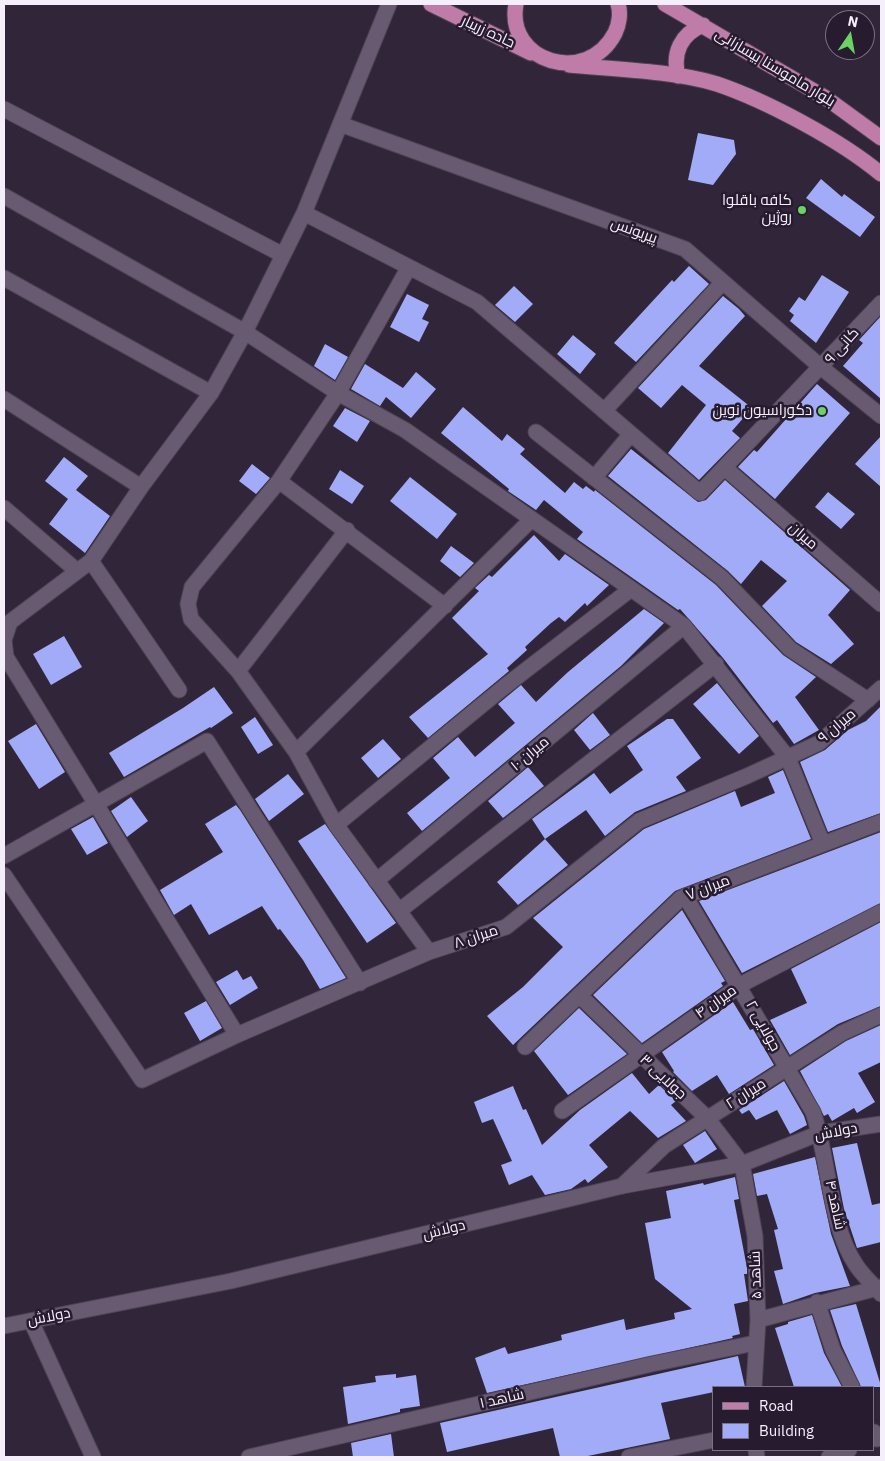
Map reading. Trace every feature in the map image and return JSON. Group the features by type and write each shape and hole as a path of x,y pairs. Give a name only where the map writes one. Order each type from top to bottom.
{"main road":[{"name":"جاده زریبار","path":"431,4 545,60 569,64"},
{"path":"516,4 517,24 523,40 545,60"},
{"path":"569,64 595,57 609,44 618,28 620,10 618,4"},
{"name":"بلوار ماموستا بیسارانی","path":"665,4 704,25 826,98 881,138"},
{"path":"678,76 675,58 681,41 695,29 704,25"},
{"path":"569,64 678,76 716,84 748,97 818,131 881,174"}],"street":[{"path":"237,1035 6,658 4,640 10,622 91,561 141,487 211,394 245,332 304,213 389,4"},
{"path":"4,109 283,255"},
{"name":"پیریونس","path":"340,124 685,249 822,368 881,416"},
{"path":"4,196 245,332 338,393 405,430 684,626 716,664 788,758 823,844"},
{"path":"304,213 477,302 630,434 594,478"},
{"path":"409,267 338,393 279,481 192,587 188,604 191,619 238,671 296,752 336,825 429,952"},
{"path":"4,278 211,394"},
{"path":"604,411 723,282"},
{"name":"کانی ۹","path":"630,434 700,493 822,368 881,303"},
{"path":"4,398 141,487"},
{"path":"536,432 722,578 790,649 868,700"},
{"name":"میران","path":"725,468 881,604"},
{"path":"279,481 347,530 445,606"},
{"path":"4,508 77,571"},
{"path":"296,752 532,519"},
{"path":"238,671 347,530"},
{"path":"91,561 179,690"},
{"path":"336,825 504,687 631,589"},
{"name":"میران ۱۰","path":"376,882 684,626"},
{"path":"399,911 716,664"},
{"name":"میران ۹","path":"788,758 819,743 881,688"},
{"path":"4,856 97,805 206,741 360,983"},
{"name":"میران ۸","path":"4,875 142,1080 237,1035 429,952 506,927 639,821 788,758"},
{"name":"میران ۷","path":"525,1048 685,896 881,822"},
{"name":"جولایی ۲","path":"685,896 740,985 813,1112 820,1133"},
{"name":"میران ۴","path":"562,1111 740,985 881,912"},
{"name":"جولایی ۳","path":"579,995 640,1056 708,1118 742,1164"},
{"name":"میران ۲","path":"622,1186 664,1146 842,1034 881,1015"},
{"name":"دولاش","path":"4,1326 230,1282 622,1186 742,1164 820,1133 881,1124"},
{"name":"شاهد ۴","path":"820,1133 840,1233 855,1265 880,1290"},
{"name":"شاهد ۵","path":"742,1164 755,1236 758,1320 755,1343 754,1386"},
{"path":"758,1320 817,1302 880,1290"},
{"path":"817,1302 834,1350 852,1386"},
{"path":"31,1321 93,1457"},
{"name":"شاهد ۱","path":"249,1457 652,1364 755,1343"},
{"path":"629,1457 712,1440"},
{"path":"829,1457 846,1451"}],"building":[{"path":"698,133 734,140 736,154 713,185 688,180"},
{"path":"821,179 842,197 844,194 875,217 860,237 806,198"},
{"path":"689,266 709,284 636,362 614,343 672,280 674,282"},
{"path":"822,275 849,292 816,343 790,321 794,315 789,311 799,297 805,301"},
{"path":"514,286 533,304 515,322 495,305"},
{"path":"407,294 429,305 422,319 429,322 419,342 390,327"},
{"path":"723,296 745,316 699,366 752,408 732,431 740,438 699,480 668,453 706,405 682,385 661,408 638,388"},
{"path":"881,316 881,399 843,366 863,343 859,340"},
{"path":"573,335 596,354 580,374 557,354"},
{"path":"325,344 348,357 335,380 314,366"},
{"path":"365,364 403,388 416,372 436,389 411,418 386,397 380,406 351,389"},
{"path":"817,384 850,413 775,499 738,467 754,450 757,452"},
{"path":"463,407 502,441 507,434 525,449 520,454 565,493 574,482 583,489 586,486 594,492 595,490 716,585 783,655 816,677 795,697 819,730 794,744 777,720 773,723 723,658 680,609 678,610 577,539 583,532 544,500 536,510 508,491 509,489 441,433"},
{"path":"345,408 370,421 357,442 333,426"},
{"path":"881,436 881,487 855,464"},
{"path":"631,449 698,502 706,500 725,480 850,590 828,615 854,644 831,664 796,642 762,606 787,581 761,560 741,584 728,571 608,476"},
{"path":"64,457 88,476 76,490 110,516 85,553 49,524 68,499 45,481"},
{"path":"252,464 270,478 256,494 239,481"},
{"path":"340,470 364,486 352,504 329,489"},
{"path":"410,477 457,514 437,539 390,501"},
{"path":"828,492 855,514 841,529 815,507"},
{"path":"534,535 559,561 565,554 609,585 587,606 585,603 565,622 559,617 551,623 525,647 527,650 507,668 509,671 428,738 409,717 488,654 452,618 479,591 475,588 489,575 492,577"},
{"path":"451,546 474,563 460,577 440,561"},
{"path":"644,609 664,623 621,666 422,831 407,813 450,778 433,758 458,737 475,757 515,723 498,704 521,685 536,702 568,672"},
{"path":"64,636 82,667 51,685 33,654"},
{"path":"717,683 759,736 739,754 693,704"},
{"path":"214,687 233,713 211,728 124,777 109,753"},
{"path":"881,706 881,813 828,832 800,762 825,750 848,730 866,721"},
{"path":"593,713 610,735 590,750 574,730"},
{"path":"255,717 273,745 258,754 241,727"},
{"path":"667,719 673,719 701,758 676,777 686,791 635,812 605,836 586,810 545,839 532,819 594,773 610,794 643,770 627,746"},
{"path":"36,724 65,772 39,789 8,741"},
{"path":"383,739 401,759 378,778 361,758"},
{"path":"528,767 544,786 503,818 488,801"},
{"path":"783,770 811,839 675,891 513,1045 487,1016 523,987 563,947 533,918 644,829 735,791 741,807 775,793 768,777"},
{"path":"288,774 304,794 269,821 255,799"},
{"path":"131,797 148,821 127,837 111,811"},
{"path":"236,805 346,978 320,989 303,960 280,929 278,930 262,906 209,935 191,904 174,915 160,890 223,852 205,824"},
{"path":"93,817 108,843 87,855 71,829"},
{"path":"325,824 396,923 367,943 298,841"},
{"path":"881,832 881,903 742,973 699,901"},
{"path":"545,839 568,865 518,905 497,882"},
{"path":"682,910 725,981 721,983 723,986 642,1043 593,995"},
{"path":"881,922 881,1006 838,1024 790,1055 770,1020 807,1003 791,969"},
{"path":"237,970 243,980 251,976 258,988 230,1005 216,982"},
{"path":"206,1001 222,1028 200,1041 184,1013"},
{"path":"733,1002 750,1030 753,1029 774,1065 729,1094 717,1075 692,1091 673,1072 662,1052"},
{"path":"579,1008 627,1054 568,1095 534,1051"},
{"path":"881,1025 881,1062 858,1073 875,1102 857,1113 854,1108 832,1121 828,1114 824,1116 800,1071 846,1041"},
{"path":"632,1073 649,1094 659,1085 676,1101 671,1105 686,1121 658,1138 630,1111 589,1145 608,1167 588,1183 585,1179 571,1189 545,1195 532,1175 509,1185 501,1165 512,1161 493,1119 482,1123 474,1102 513,1086 523,1110 526,1109 542,1145 580,1110"},
{"path":"784,1081 804,1116 807,1125 790,1134 777,1110 756,1120 749,1110 742,1114 739,1110"},
{"path":"705,1131 717,1149 695,1163 683,1145"},
{"path":"857,1143 872,1205 881,1203 881,1242 857,1248 844,1209 832,1148"},
{"path":"815,1157 831,1234 850,1286 815,1293 783,1304 774,1271 783,1269 774,1230 778,1229 767,1194 757,1196 753,1174"},
{"path":"735,1177 739,1199 734,1200 747,1268 747,1274 744,1274 748,1301 734,1304 740,1334 732,1336 733,1338 487,1393 475,1358 505,1347 508,1354 562,1340 561,1335 624,1319 626,1330 675,1319 674,1313 692,1309 655,1279 645,1223 671,1218 666,1191 703,1183 704,1185"},
{"path":"856,1304 881,1387 861,1386 842,1346 830,1310"},
{"path":"812,1315 824,1353 841,1386 794,1386 775,1328 788,1324 788,1322"},
{"path":"738,1356 745,1386 712,1386 712,1392 661,1403 670,1439 583,1457 560,1457 553,1428 447,1452 440,1423"},
{"path":"396,1374 396,1378 416,1375 420,1406 400,1409 400,1412 348,1424 343,1387 376,1382 375,1376"},
{"path":"391,1434 394,1457 353,1457 351,1443"}],"place":[{"name":"کافه باقلوا روژین","path":"802,210"},
{"name":"دکوراسیون نوین","path":"822,411"}]}
